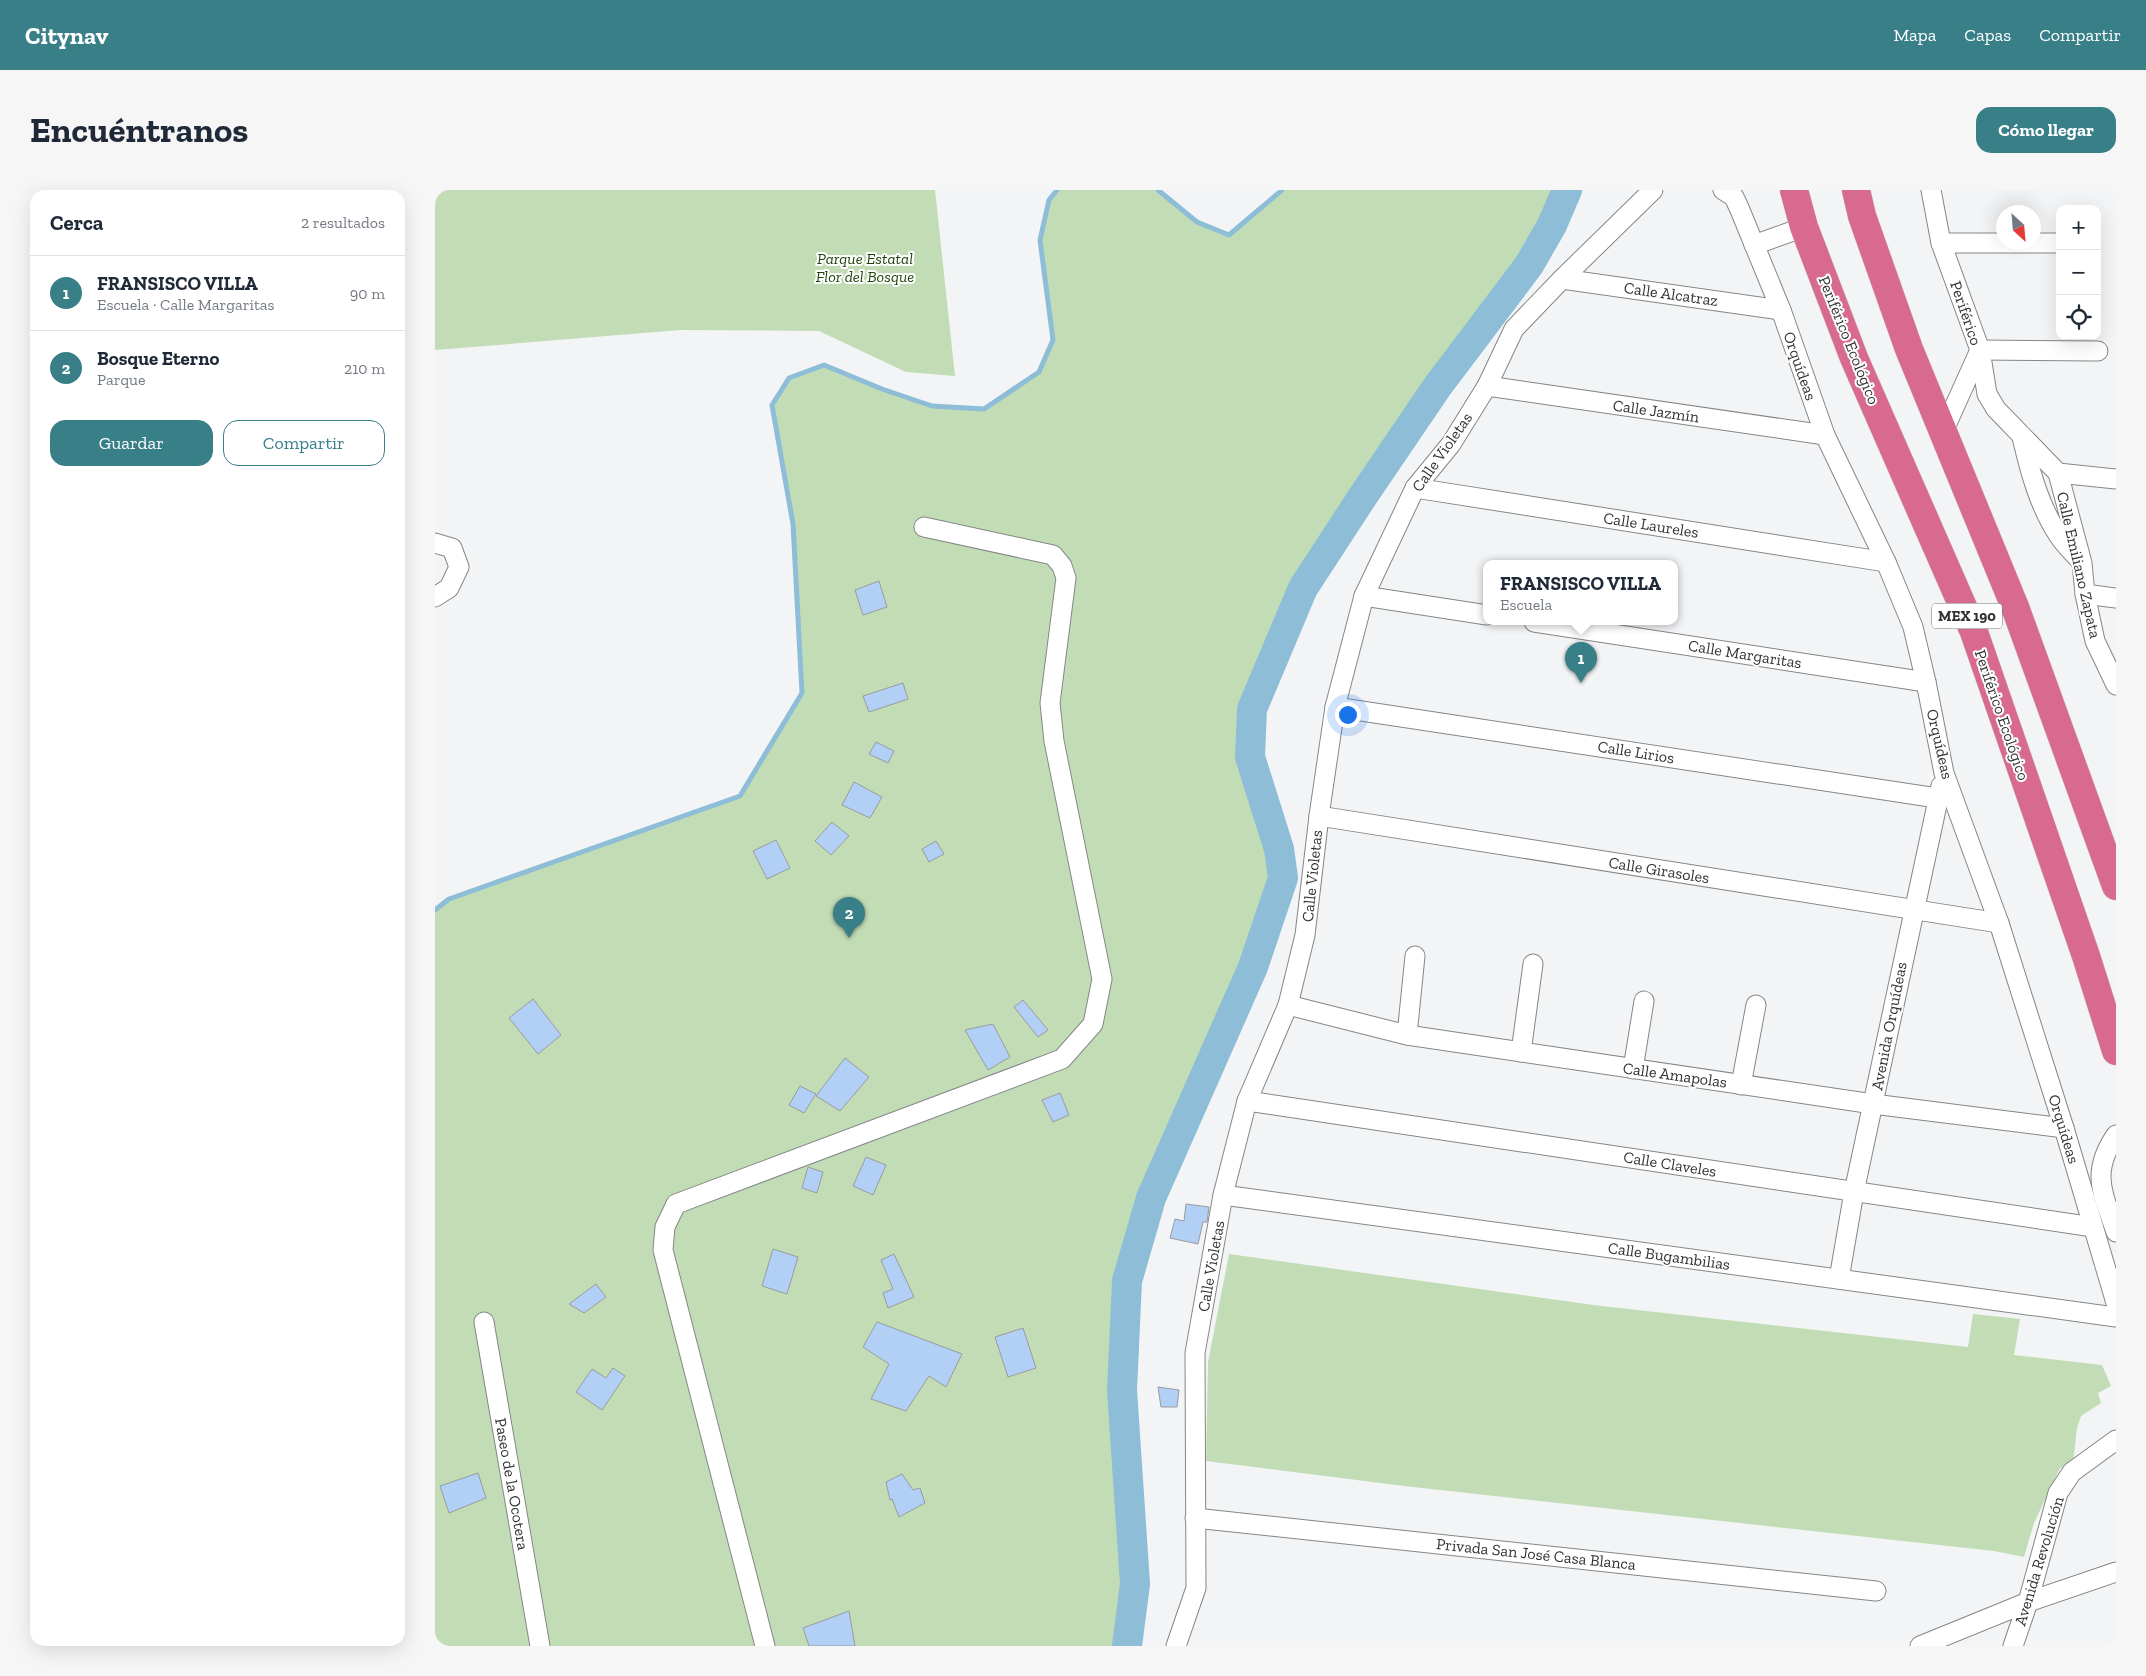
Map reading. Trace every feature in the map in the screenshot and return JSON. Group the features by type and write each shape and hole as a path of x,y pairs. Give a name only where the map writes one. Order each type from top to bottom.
{"highway":[{"name":"Periférico Ecológico","path":"1794,190 1804,227 1854,358 1974,632 2086,956 2116,1051"},
{"name":"MEX 190","path":"1856,190 1863,216 1909,349 2015,607 2116,886"}],"street":[{"name":"Calle Violetas","path":"1176,1646 1197,1588 1195,1354 1223,1195 1247,1101 1288,1005 1305,935 1319,816 1335,707 1364,596 1415,488 1451,444 1487,386 1514,330 1562,278 1653,190"},
{"name":"Periférico","path":"1931,190 1941,243 1980,350 1943,432"},
{"name":"Orquídeas","path":"1729,194 1754,245 1781,310 1825,436 1886,562 1913,627 1927,682 1944,773 1999,922 2064,1128 2116,1303"},
{"path":"1754,245 1804,227"},
{"path":"1941,243 2056,243"},
{"name":"Calle Alcatraz","path":"1562,278 1781,310"},
{"path":"1980,350 2098,351"},
{"name":"Calle Emiliano Zapata","path":"1980,350 1987,394 1996,409 2058,473 2082,563 2085,594 2095,641 2116,685"},
{"name":"Calle Jazmín","path":"1487,386 1825,436"},
{"path":"2022,436 2030,470 2050,522 2060,538 2082,563"},
{"path":"2058,473 2116,480"},
{"name":"Calle Laureles","path":"1415,488 1886,562"},
{"path":"765,1646 663,1250 665,1227 676,1204 1063,1059 1093,1024 1102,979 1054,741 1051,703 1066,578 1062,566 1053,555 924,527"},
{"path":"435,543 452,548 459,567 449,588 435,597"},
{"path":"2085,594 2116,598"},
{"path":"1364,596 1483,614"},
{"name":"Calle Margaritas","path":"1554,625 1927,682"},
{"name":"Calle Lirios","path":"1335,707 1937,798"},
{"name":"Avenida Orquídeas","path":"1839,1279 1854,1192 1937,798 1944,773"},
{"name":"Calle Girasoles","path":"1319,816 1913,911 1999,922"},
{"path":"1407,1035 1415,956"},
{"path":"1521,1052 1533,964"},
{"path":"1633,1068 1644,1001"},
{"name":"Calle Amapolas","path":"1288,1005 1407,1035 1873,1104 2064,1128"},
{"path":"1741,1085 1756,1005"},
{"name":"Calle Claveles","path":"1247,1101 2093,1227"},
{"path":"2116,1135 2105,1151 2100,1177 2103,1194 2116,1232"},
{"name":"Calle Bugambilias","path":"1223,1195 2116,1317"},
{"name":"Paseo de la Ocotera","path":"484,1322 541,1646"},
{"name":"Avenida Revolución","path":"2013,1646 2028,1602 2058,1493 2072,1472 2116,1440"},
{"name":"Privada San José Casa Blanca","path":"1195,1518 1877,1591"},
{"path":"1920,1646 2028,1602 2116,1572"}],"green space":[{"name":"Parque Estatal Flor del Bosque","path":"435,190 935,190 955,376 906,372 819,331 680,330 435,350"},
{"path":"1057,190 1158,190 1197,222 1229,235 1282,190 1567,190 1552,225 1529,265 1437,387 1303,588 1252,709 1250,757 1279,849 1283,878 1253,967 1151,1198 1127,1281 1122,1390 1135,1584 1127,1646 435,1646 435,910 449,899 740,796 802,693 793,524 772,405 789,378 824,365 882,389 932,406 984,409 1039,372 1053,340 1040,240 1049,200"},
{"path":"1229,1254 1593,1305 1968,1347 1973,1314 2020,1319 2014,1355 2102,1365 2111,1386 2098,1393 2101,1403 2081,1416 2077,1428 2073,1463 2060,1468 2034,1523 2024,1557 1994,1551 1404,1486 1206,1461 1208,1362"}],"building":[{"path":"879,581 887,607 863,615 855,590"},
{"path":"903,683 908,699 869,712 863,696"},
{"path":"876,742 894,751 888,763 869,754"},
{"path":"854,782 882,797 870,818 842,805"},
{"path":"832,822 849,836 831,855 815,841"},
{"path":"776,840 790,868 767,879 753,851"},
{"path":"936,841 944,854 929,862 922,849"},
{"path":"533,999 561,1035 538,1054 509,1018"},
{"path":"1023,1000 1048,1030 1038,1037 1014,1007"},
{"path":"993,1024 1010,1057 988,1070 965,1030"},
{"path":"845,1058 869,1077 840,1111 816,1096"},
{"path":"800,1086 816,1094 804,1113 789,1105"},
{"path":"1060,1093 1069,1115 1053,1122 1042,1100"},
{"path":"866,1157 886,1165 873,1195 853,1186"},
{"path":"808,1167 823,1172 817,1193 802,1188"},
{"path":"1186,1204 1209,1207 1207,1222 1203,1222 1198,1244 1170,1238 1175,1219 1184,1221"},
{"path":"773,1249 798,1257 787,1294 762,1286"},
{"path":"894,1254 914,1297 888,1308 883,1293 893,1289 881,1260"},
{"path":"596,1284 606,1297 584,1313 569,1304"},
{"path":"877,1322 962,1354 946,1387 929,1376 906,1411 871,1399 889,1364 863,1347"},
{"path":"1023,1328 1036,1368 1008,1377 995,1337"},
{"path":"613,1368 625,1376 602,1410 576,1392 592,1369 606,1378"},
{"path":"1158,1387 1179,1390 1177,1407 1161,1407"},
{"path":"478,1473 486,1498 449,1513 440,1486"},
{"path":"902,1474 913,1490 920,1488 925,1503 899,1517 892,1499 890,1500 886,1482"},
{"path":"849,1611 855,1646 809,1646 803,1628"}],"waterway":[{"path":"435,910 449,899 740,796 802,693 793,524 772,405 789,378 824,365 882,389 932,406 984,409 1039,372 1053,340 1040,240 1049,200 1057,190"},
{"path":"1158,190 1197,222 1229,235 1282,190"},
{"path":"1127,1646 1135,1584 1122,1390 1127,1281 1151,1198 1253,967 1283,878 1279,849 1250,757 1252,709 1303,588 1437,387 1529,265 1552,225 1567,190"}],"place":[{"name":"FRANSISCO VILLA","path":"1581,683"},
{"name":"Bosque Eterno","path":"849,938"}]}
